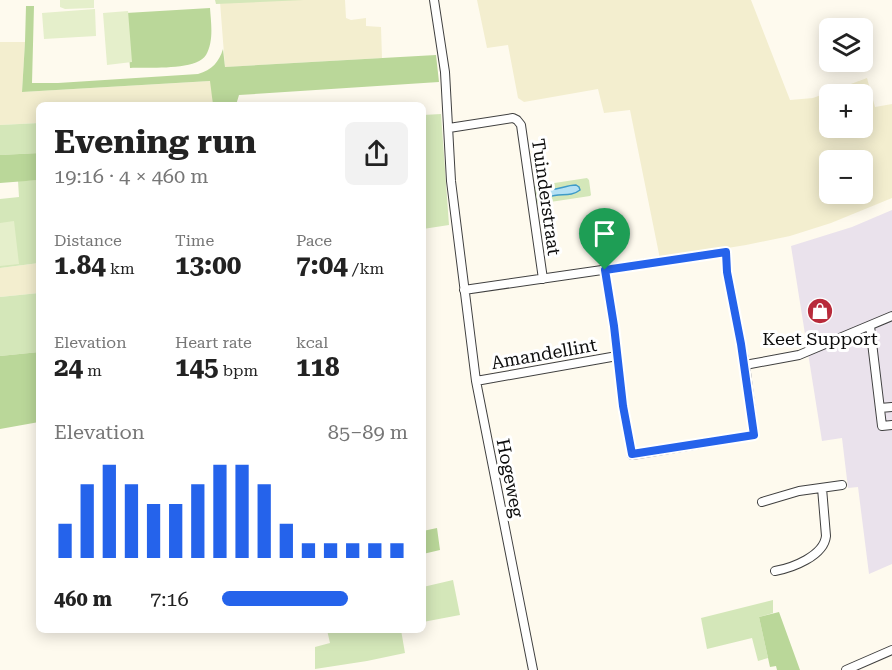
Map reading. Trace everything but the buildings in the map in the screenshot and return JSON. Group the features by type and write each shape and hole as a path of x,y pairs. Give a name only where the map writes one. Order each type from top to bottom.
{"street":[{"name":"Hogeweg","path":"434,0 445,72 451,181 476,381 532,670"},
{"name":"Tuinderstraat","path":"449,128 513,118 521,126 543,279"},
{"path":"464,290 726,252 727,272 744,365 800,355 892,316"},
{"name":"Amandellint","path":"605,270 623,406 632,454 754,435 744,365"},
{"path":"870,326 882,426 892,425"},
{"name":"Amandellint","path":"476,381 617,356"},
{"path":"880,408 892,407"},
{"path":"762,502 789,493 842,485"},
{"path":"775,571 796,565 814,554 825,542 822,488"},
{"path":"846,670 867,666 892,650"}],"shaded area":[{"path":"345,0 346,18 351,20 366,18 366,26 381,27 382,58 225,67 220,2"},
{"path":"477,0 751,0 790,100 819,96 819,138 873,138 873,100 875,107 892,104 892,198 831,223 790,236 660,259 630,110 604,113 598,89 524,102 518,98 508,45 487,48"},
{"path":"0,42 25,42 22,92 211,81 213,102 36,102 36,123 0,125"},
{"path":"867,78 869,84 851,84"},
{"path":"892,210 892,564 869,574 858,487 848,488 842,438 822,441 791,246 852,227"},
{"path":"36,263 36,293 0,297 0,268"}],"green space":[{"path":"60,0 94,0 94,8 65,9 60,7"},
{"path":"215,0 304,0 216,4"},
{"path":"26,6 34,6 32,83 198,74 214,65 223,49 225,67 436,55 439,82 239,95 237,102 213,102 210,81 22,92"},
{"path":"210,8 209,50 201,60 182,66 130,68 126,13"},
{"path":"95,9 96,36 44,39 42,13"},
{"path":"128,11 132,62 107,65 103,13"},
{"path":"441,114 449,225 426,229 426,115"},
{"path":"36,123 36,153 0,155 0,125"},
{"path":"36,153 36,180 0,183 0,155"},
{"path":"587,178 590,196 537,204 536,202 535,186"},
{"path":"36,180 36,263 0,268 0,199 19,197 18,181"},
{"path":"14,221 19,264 0,266 0,223"},
{"path":"36,293 36,352 0,356 0,297"},
{"path":"36,352 36,423 0,429 0,356"},
{"path":"437,528 440,550 426,553 426,530"},
{"path":"453,580 460,615 426,621 426,586"},
{"path":"773,600 773,613 759,617 768,658 758,661 752,638 707,649 701,618"},
{"path":"779,612 800,670 777,670 776,666 770,667 759,617"},
{"path":"328,633 402,633 405,653 315,669 315,647 330,643"}],"water":[{"path":"576,185 580,190 572,194 549,197 543,191 545,189 553,190"}],"place":[{"name":"Keet Support","path":"820,311"}],"route":[{"path":"726,252 731,299 741,344 754,435 632,454 623,406 605,270 726,252"}]}
